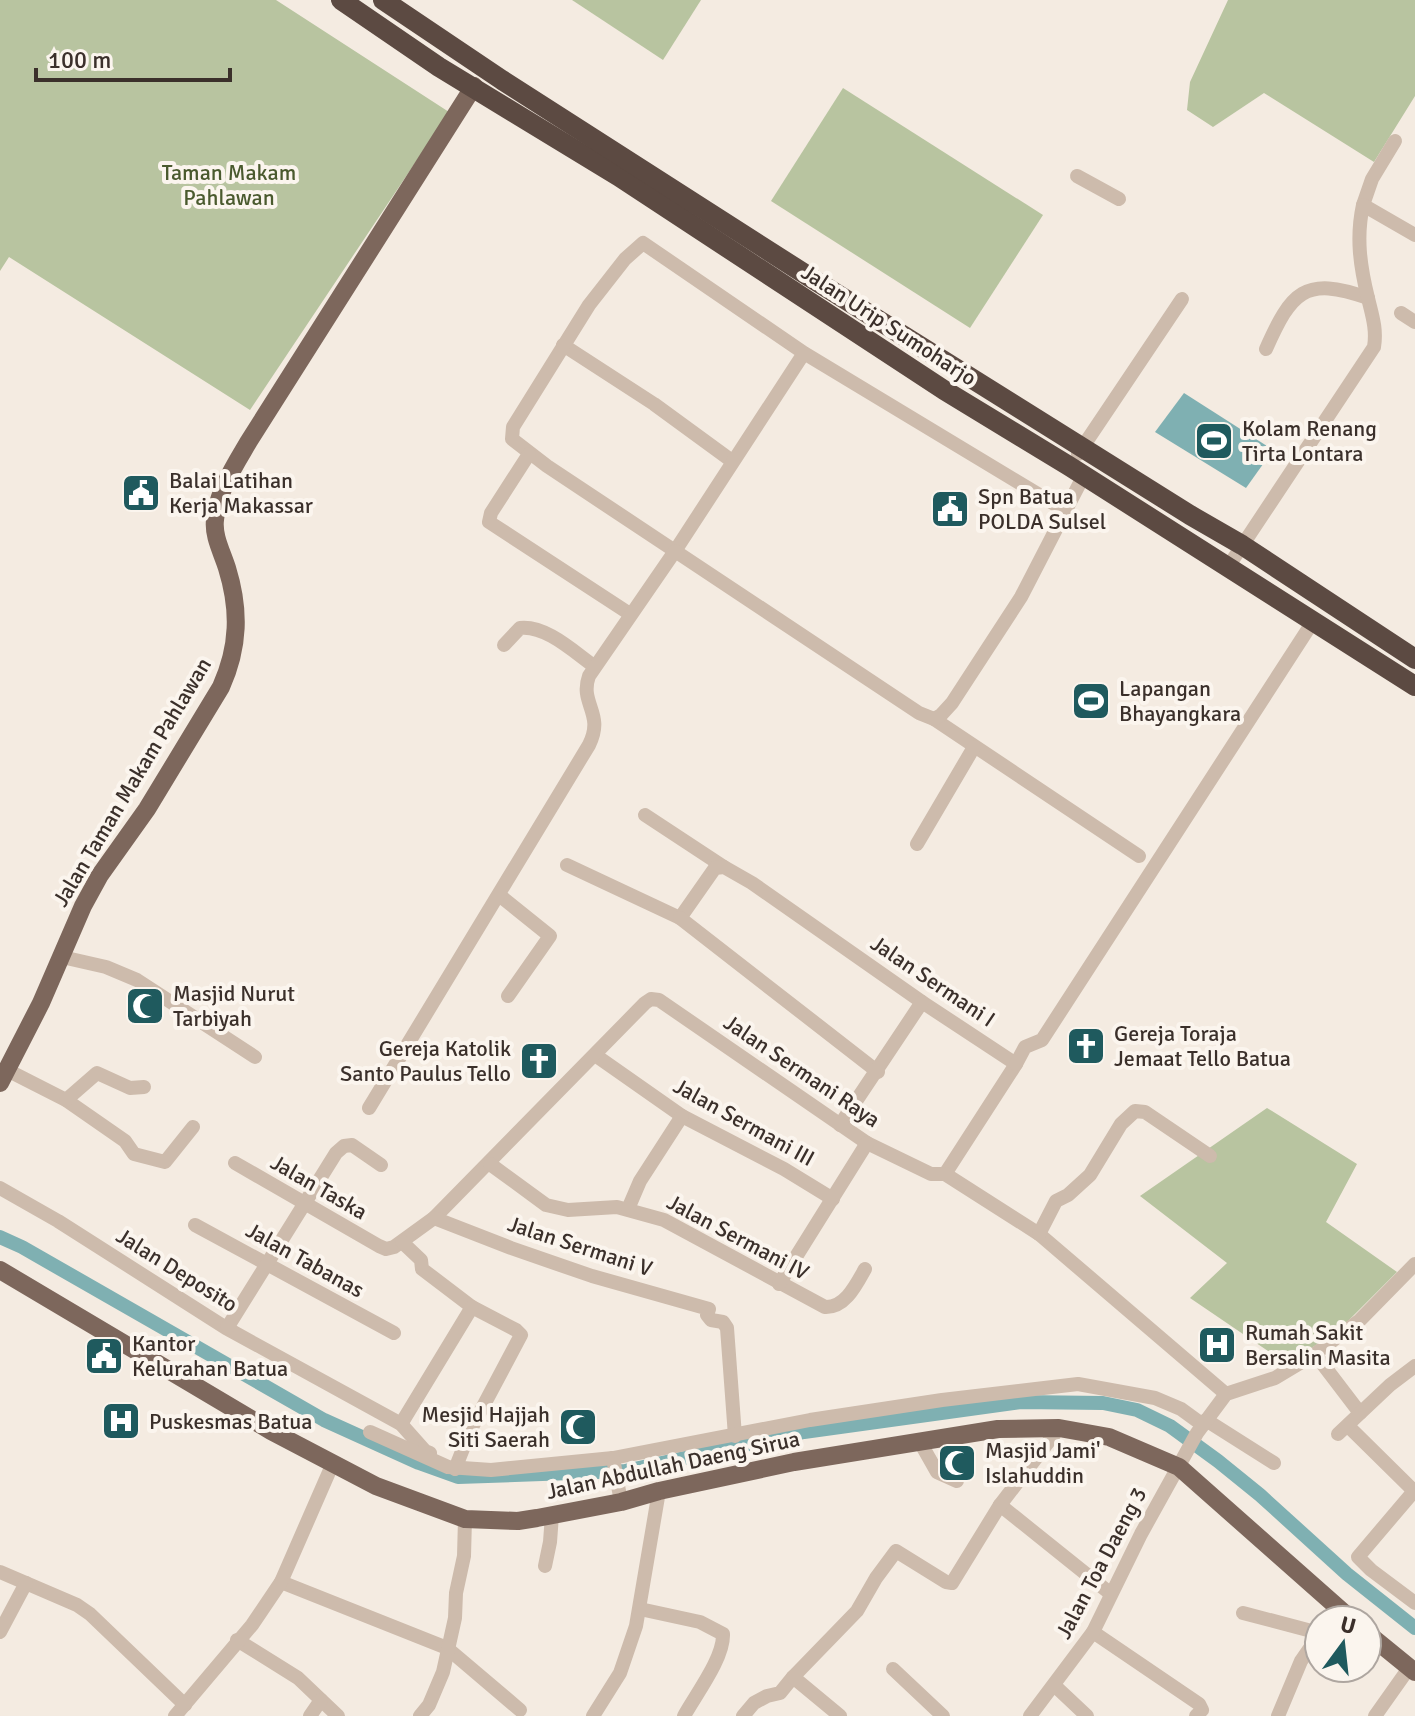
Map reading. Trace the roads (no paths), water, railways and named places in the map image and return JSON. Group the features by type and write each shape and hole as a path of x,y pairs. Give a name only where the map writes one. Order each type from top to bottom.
{"highway":[{"name":"Jalan Urip Sumoharjo","path":"341,0 439,67 623,168"},
{"name":"Jalan Urip Sumoharjo","path":"383,0 502,80 837,321 1415,686"},
{"name":"Jalan Urip Sumoharjo","path":"641,180 850,300 1413,652"},
{"path":"837,321 850,300"}],"main road":[{"name":"Jalan Taman Makam Pahlawan","path":"4,1076 100,875 147,809 230,667 237,615 214,526 222,492 256,429 474,86"},
{"name":"Jalan Abdullah Daeng Sirua","path":"0,1270 180,1379 333,1463 376,1486 465,1519 518,1521 794,1462 998,1429 1059,1428 1109,1437 1181,1464 1327,1604"},
{"path":"1383,1646 1412,1670"}],"street":[{"path":"1228,567 1374,347 1376,334 1358,251 1363,205 1372,179 1395,141"},
{"path":"1077,176 1119,199"},
{"path":"1363,205 1415,235"},
{"path":"1066,511 804,353 643,243 616,270 563,345 511,432 512,439 529,454 1139,856"},
{"path":"1266,349 1286,307 1304,293 1329,289 1368,298"},
{"path":"934,719 952,703 1021,597 1066,511 1083,447 1182,299"},
{"path":"1401,313 1415,322"},
{"path":"563,345 654,404 732,461"},
{"path":"369,1108 594,735 595,719 586,689 594,666 675,551 804,353"},
{"path":"529,454 491,513 489,522 630,614"},
{"path":"945,1174 1025,1047 1042,1040 1314,620"},
{"path":"504,645 520,628 528,627 541,631 594,666"},
{"path":"1396,673 1413,652"},
{"path":"917,844 974,747"},
{"name":"Jalan Sermani I","path":"645,815 720,868 752,883 1016,1064"},
{"path":"567,865 680,918 878,1072"},
{"path":"680,918 720,868"},
{"path":"499,895 550,936 508,996"},
{"path":"62,957 106,967 137,980 255,1057"},
{"name":"Jalan Sermani Raya","path":"382,1248 402,1242 434,1218 645,1003 651,999 659,1000 867,1143 931,1174 945,1174 1039,1234 1226,1394"},
{"path":"840,1125 922,1002"},
{"name":"Jalan Sermani III","path":"595,1055 682,1116 784,1169 833,1199"},
{"path":"66,1100 97,1073 130,1088 144,1087"},
{"path":"4,1076 66,1100 125,1141 134,1154 158,1161 165,1162 193,1127"},
{"path":"1039,1234 1056,1201 1068,1195 1090,1175 1121,1124 1135,1111 1145,1112 1210,1156"},
{"path":"628,1209 648,1167 682,1116"},
{"path":"779,1284 867,1143"},
{"path":"227,1328 302,1204 344,1146 352,1145 381,1165"},
{"name":"Jalan Taska","path":"235,1163 382,1248"},
{"name":"Jalan Sermani IV","path":"490,1164 546,1205 568,1210 628,1209 664,1220 820,1305 835,1307 850,1294 865,1269"},
{"name":"Jalan Deposito","path":"0,1188 227,1328 398,1423 425,1451 461,1464"},
{"name":"Jalan Sermani V","path":"434,1218 592,1276 709,1309 707,1315 711,1320 726,1324 727,1328 735,1436"},
{"name":"Jalan Tabanas","path":"195,1225 394,1333"},
{"path":"402,1242 421,1260 422,1269 472,1307 521,1335 470,1431 461,1464"},
{"path":"1226,1394 1275,1378 1315,1354 1360,1320 1415,1264"},
{"path":"472,1307 398,1423 376,1436 461,1464 491,1470 614,1463 810,1420 1078,1384 1155,1398 1181,1409 1202,1426 1274,1463"},
{"path":"1315,1354 1360,1413"},
{"path":"1415,1366 1390,1385 1343,1430 1413,1486 1358,1557 1415,1603"},
{"name":"Jalan Toa Daeng 3","path":"1030,1716 1093,1632 1141,1534 1202,1426 1226,1394"},
{"path":"743,1716 761,1698 780,1693 857,1611 896,1551 950,1584 1000,1505 1059,1428"},
{"path":"920,1442 937,1472 957,1481"},
{"path":"0,1572 77,1605 90,1614 180,1710 252,1625 281,1582 333,1463"},
{"path":"614,1463 620,1498"},
{"path":"593,1716 620,1673 640,1609 659,1491"},
{"path":"1000,1505 1111,1594"},
{"path":"545,1566 552,1515"},
{"path":"427,1713 443,1672 455,1618 456,1593 464,1556 465,1519"},
{"path":"281,1582 447,1648 520,1710"},
{"path":"0,1632 26,1583"},
{"path":"640,1609 700,1622 723,1634 716,1659 684,1716"},
{"path":"1243,1613 1303,1630"},
{"path":"1093,1632 1199,1704 1202,1710 1196,1716"},
{"path":"237,1640 298,1678 338,1716"},
{"path":"1278,1716 1303,1658"},
{"path":"893,1669 943,1716"},
{"path":"1375,1716 1412,1670"},
{"path":"793,1677 840,1716"},
{"path":"1054,1685 1087,1716"},
{"path":"310,1716 321,1700"}],"water":[{"name":"Kolam Renang Tirta Lontara","path":"1184,393 1273,450 1246,488 1155,432"}],"waterway":[{"path":"0,1237 324,1420 458,1477 625,1471 804,1432 1021,1402 1103,1403 1137,1410 1170,1426 1218,1461 1347,1574 1415,1628"}],"place":[{"name":"Kolam Renang Tirta Lontara","path":"1214,441"},
{"name":"Balai Latihan Kerja Makassar","path":"141,493"},
{"name":"Spn Batua POLDA Sulsel","path":"950,509"},
{"name":"Lapangan Bhayangkara","path":"1091,701"},
{"name":"Masjid Nurut Tarbiyah","path":"145,1006"},
{"name":"Gereja Toraja Jemaat Tello Batua","path":"1086,1046"},
{"name":"Gereja Katolik Santo Paulus Tello","path":"539,1061"},
{"name":"Rumah Sakit Bersalin Masita","path":"1217,1345"},
{"name":"Kantor Kelurahan Batua","path":"104,1356"},
{"name":"Puskesmas Batua","path":"121,1421"},
{"name":"Mesjid Hajjah Siti Saerah","path":"578,1427"},
{"name":"Masjid Jami' Islahuddin","path":"957,1463"}],"park label":[{"name":"Taman Makam Pahlawan","path":"229,184"}]}
